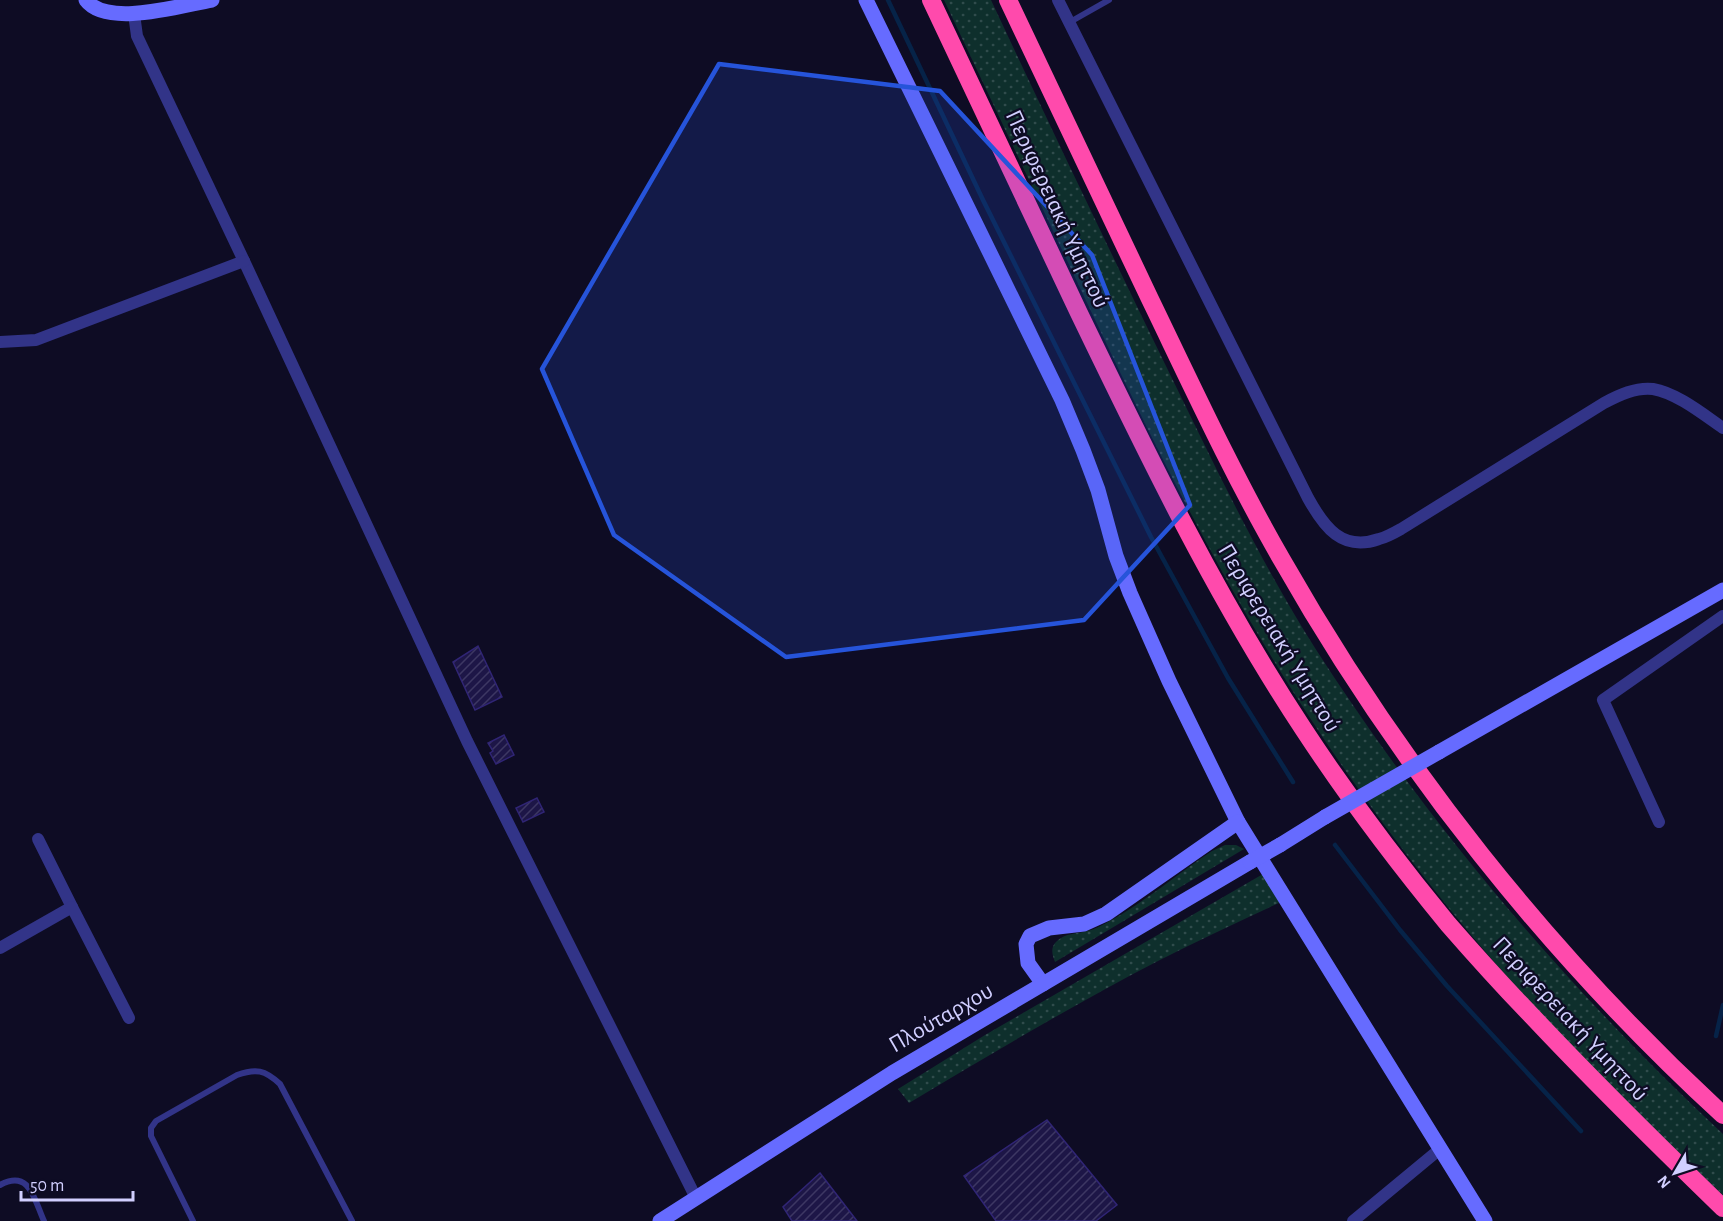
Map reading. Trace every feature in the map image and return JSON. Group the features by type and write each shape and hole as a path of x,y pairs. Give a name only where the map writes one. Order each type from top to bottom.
{"highway":[{"name":"Περιφερειακή Υμηττού","path":"931,0 1123,405 1169,496 1228,607 1306,733 1379,836 1449,925 1596,1084 1723,1208"},
{"name":"Περιφερειακή Υμηττού","path":"1008,0 1216,438 1283,562 1357,682 1438,797 1525,908 1619,1013 1723,1115"}],"street":[{"path":"86,0 90,6 111,13 134,14 212,0"},
{"path":"866,0 1062,400 1098,490 1116,556 1130,593 1169,681 1238,822 1485,1221"},
{"path":"1058,0 1308,498 1318,516 1338,537 1362,543 1379,540 1401,530 1604,403 1628,392 1653,389 1672,396 1723,428"},
{"path":"134,14 137,36 467,741 696,1198"},
{"path":"0,342 36,340 244,261"},
{"name":"Πλούταρχου","path":"660,1221 892,1072 1325,817 1723,590"},
{"path":"1659,822 1603,700 1723,616"},
{"path":"1042,984 1028,963 1026,944 1030,936 1049,928 1084,924 1106,914 1238,822"},
{"path":"38,839 129,1018"},
{"path":"0,948 72,907"},
{"path":"1353,1221 1440,1149"}],"lane":[{"path":"1069,22 1109,0"},
{"path":"193,1221 151,1136 151,1128 156,1121 237,1075 249,1071 262,1072 280,1084 352,1221"},
{"path":"0,1185 12,1179 18,1179 26,1184 44,1221"}],"highlighted area":[{"path":"719,64 940,91 1092,255 1190,505 1084,620 786,657 614,535 542,369"}],"green space":[{"path":"944,0 991,0 1218,472 1274,579 1315,648 1405,779 1504,904 1610,1022 1723,1134 1723,1195 1579,1053 1486,952 1390,833 1304,709 1223,574 1173,480"},
{"path":"1225,845 1236,845 1244,849 1055,962 1052,948 1060,938 1092,930 1108,922 1135,906 1212,851"},
{"path":"1263,874 1281,902 1126,978 1032,1030 909,1103 898,1089 985,1035"}],"building":[{"path":"478,646 502,697 475,710 453,662"},
{"path":"504,735 514,755 496,764 490,753 493,751 488,743"},
{"path":"537,798 544,812 523,822 516,808"},
{"path":"1047,1120 1117,1205 1096,1221 996,1221 964,1176"},
{"path":"820,1173 857,1221 792,1221 783,1207"}],"waterway":[{"path":"888,0 983,200 1151,537 1228,678 1293,782"},
{"path":"1335,845 1400,930 1447,986 1581,1131"},
{"path":"1716,1036 1723,1005"}]}
